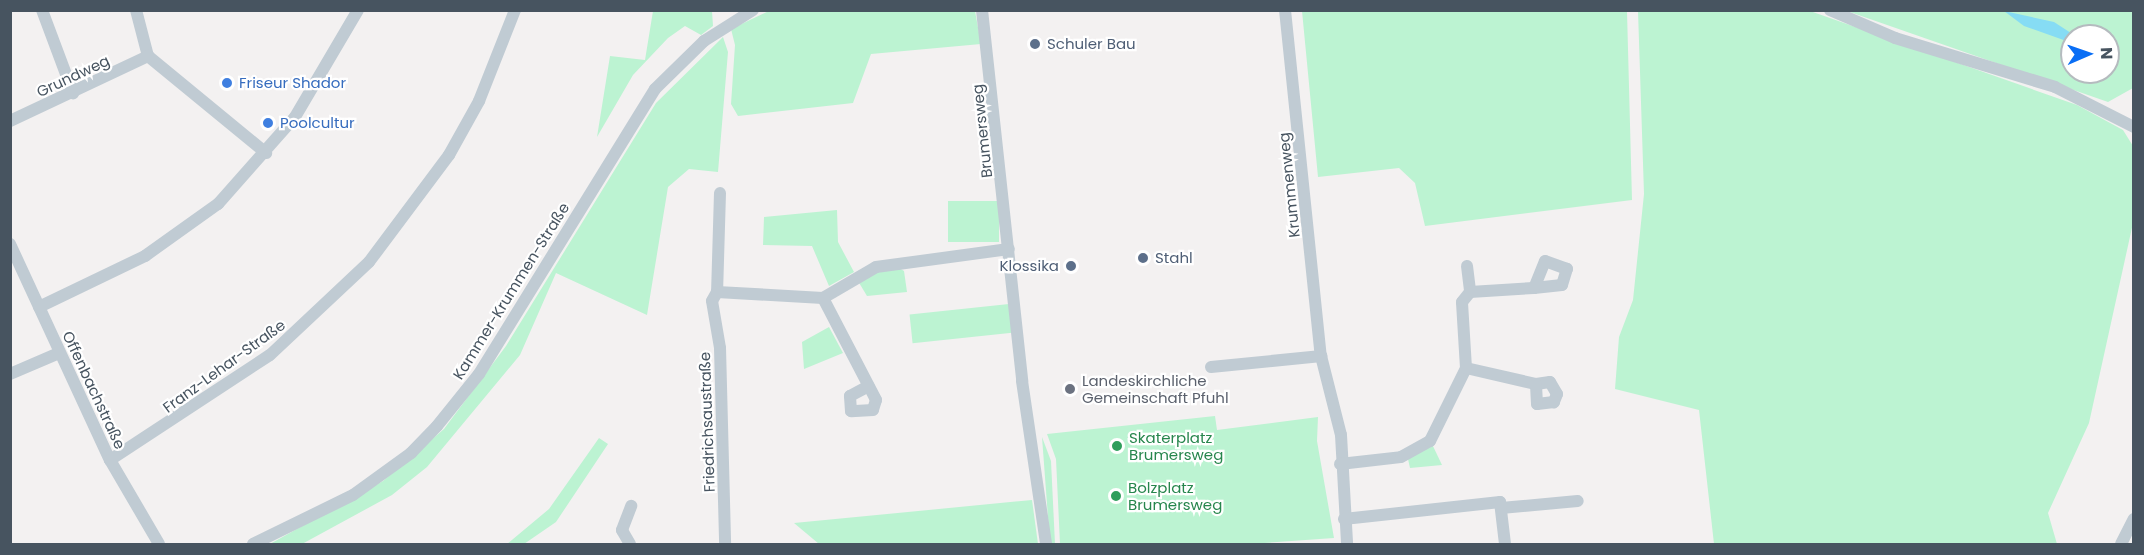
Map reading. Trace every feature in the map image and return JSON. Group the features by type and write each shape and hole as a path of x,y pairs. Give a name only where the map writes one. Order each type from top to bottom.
{"street":[{"path":"42,10 74,93"},
{"path":"136,10 148,56 266,153"},
{"path":"39,307 168,241 213,209 266,153 316,84 358,10"},
{"name":"Franz-Lehar-Straße","path":"110,460 270,355 369,262 449,155 479,101 514,10"},
{"name":"Kammer-Krummen-Straße","path":"253,544 353,495 411,453 437,426 480,374 655,89 704,40 753,10"},
{"name":"Brumersweg","path":"982,10 1031,432 1043,459 1041,498 1046,544"},
{"name":"Krummenweg","path":"1285,10 1321,356 1332,401 1347,544"},
{"path":"1830,10 1895,38 2055,87 2133,127"},
{"name":"Grundweg","path":"10,121 74,93 148,56"},
{"name":"Friedrichsaustraße","path":"720,193 717,292 712,320 720,348 725,544"},
{"name":"Offenbachstraße","path":"11,247 110,460 144,522 159,544"},
{"path":"717,292 823,298 884,266 1009,249"},
{"path":"1467,266 1470,292"},
{"path":"1340,464 1401,457 1430,441 1466,368 1461,302 1470,292 1534,288"},
{"path":"823,298 869,386"},
{"path":"10,374 59,352"},
{"path":"1211,367 1321,356"},
{"path":"1466,368 1536,384"},
{"path":"1501,508 1578,501"},
{"path":"1344,519 1500,502 1505,544"},
{"path":"630,544 622,530 631,506"},
{"path":"2121,544 2133,519"},
{"path":"144,522 151,544"}],"green space":[{"path":"653,11 712,11 713,26 701,35 685,26 668,38 633,75 597,137 610,56 645,60"},
{"path":"769,11 975,11 981,44 871,54 853,103 738,116 731,104 735,45 731,29"},
{"path":"1302,11 1627,11 1632,200 1425,226 1415,183 1399,168 1318,177"},
{"path":"1638,11 1810,11 2077,105 2123,130 2133,146 2133,223 2089,423 2048,513 2057,544 1714,544 1699,410 1615,389 1619,337 1633,300 1644,194"},
{"path":"1847,11 2133,11 2133,88 2108,102"},
{"path":"723,37 728,52 718,172 689,169 668,187 647,315 556,273 520,355 427,467 392,495 302,544 270,544 383,481 444,429 506,346 656,103"},
{"path":"948,201 999,201 999,242 948,242"},
{"path":"837,210 838,242 854,272 829,286 812,246 763,245 764,217"},
{"path":"899,268 904,271 907,292 867,296 858,281 875,271"},
{"path":"1009,304 1012,333 913,343 910,314"},
{"path":"829,327 843,353 804,369 802,342"},
{"path":"1215,416 1217,430 1318,417 1317,441 1334,538 1250,544 1060,544 1056,459 1047,434"},
{"path":"1042,437 1051,461 1055,544 1050,544"},
{"path":"599,438 608,444 556,522 524,544 507,544 549,509"},
{"path":"1432,444 1442,465 1410,468 1408,459"},
{"path":"1032,500 1038,544 819,544 794,523"}],"water":[{"path":"2004,11 2054,22 2060,26 2060,39 2024,26"}],"place":[{"name":"Schuler Bau","path":"1035,44"},
{"name":"Friseur Shador","path":"227,83"},
{"name":"Poolcultur","path":"268,123"},
{"name":"Stahl","path":"1143,258"},
{"name":"Klossika","path":"1071,266"},
{"name":"Landeskirchliche Gemeinschaft Pfuhl","path":"1070,389"},
{"name":"Skaterplatz Brumersweg","path":"1117,446"},
{"name":"Bolzplatz Brumersweg","path":"1116,496"}]}
